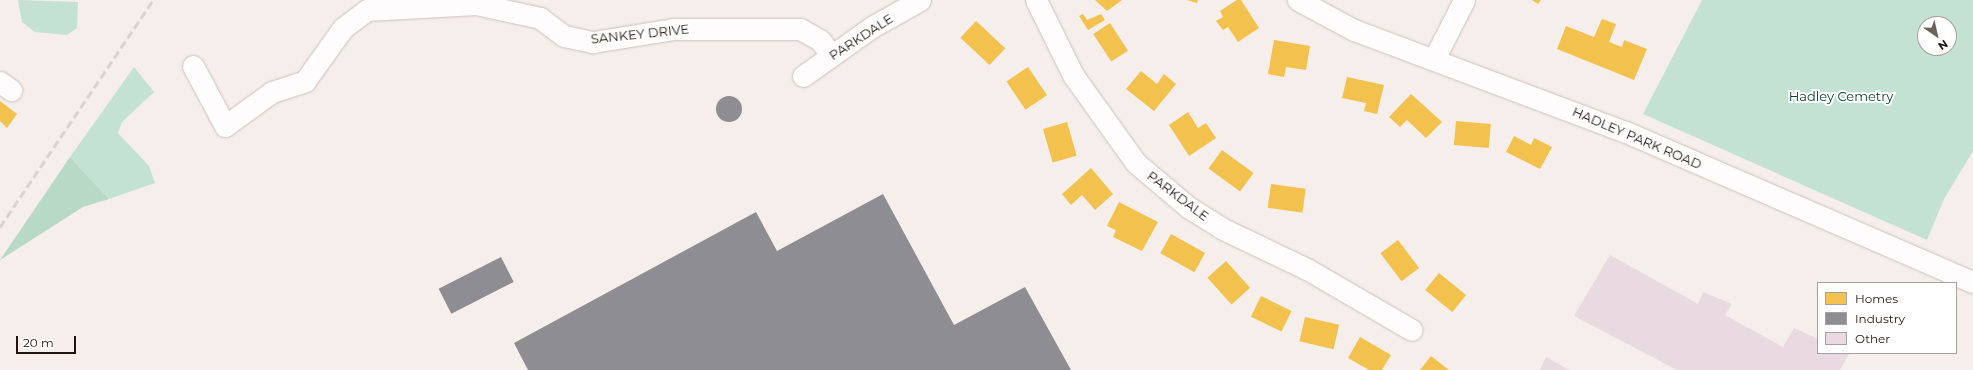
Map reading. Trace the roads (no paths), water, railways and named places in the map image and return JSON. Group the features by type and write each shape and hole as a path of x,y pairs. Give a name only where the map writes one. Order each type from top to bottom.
{"street":[{"name":"PARKDALE","path":"803,76 831,55 920,0"},
{"name":"PARKDALE","path":"1036,0 1073,75 1136,163 1188,207 1221,228 1335,284 1412,330"},
{"name":"HADLEY PARK ROAD","path":"1298,0 1354,30 1626,132 1973,282"},
{"path":"1434,59 1464,0"},
{"name":"SANKEY DRIVE","path":"193,66 225,126 272,92 305,81 343,28 367,10 476,4 540,18 564,36 593,42 673,28 800,29 820,40 831,55"}],"railway":[{"path":"0,227 153,0"}],"park label":[{"name":"Hadley Cemetry","path":"1841,96"}]}
